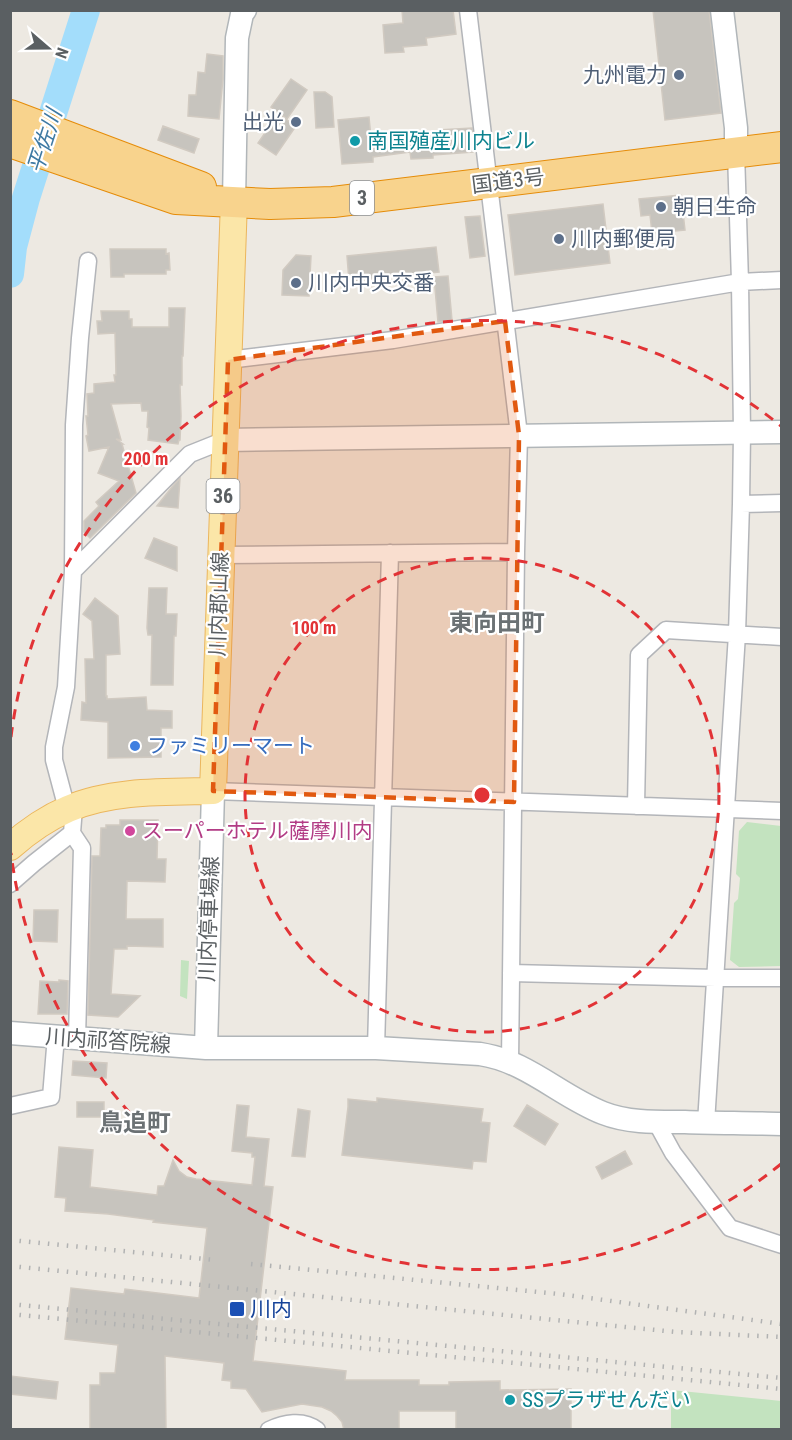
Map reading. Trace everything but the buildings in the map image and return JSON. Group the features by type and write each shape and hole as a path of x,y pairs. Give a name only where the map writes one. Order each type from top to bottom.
{"highway":[{"name":"国道3号","path":"10,115 86,156 176,199 278,204 333,202 782,147"},
{"name":"国道3号","path":"10,142 86,156"}],"main road":[{"name":"川内郡山線","path":"213,791 234,201"},
{"path":"10,847 43,822 71,816 93,801 129,795 213,791"}],"street":[{"path":"234,201 237,38 245,10"},
{"path":"468,10 519,435 510,1062"},
{"path":"706,1123 737,634 741,504 740,282 736,152 722,10"},
{"path":"10,1106 51,1097 66,1037 82,848 54,760 54,747 66,687 73,571 75,425 80,338 88,261"},
{"path":"228,360 393,340 740,282 782,280"},
{"path":"73,571 190,454 225,440 782,432"},
{"path":"741,504 782,503"},
{"path":"220,555 516,552"},
{"path":"376,1048 390,553"},
{"path":"636,806 639,655 666,630 782,637"},
{"path":"213,791 782,811"},
{"name":"川内停車場線","path":"206,1048 213,791"},
{"path":"10,884 34,863 71,816"},
{"path":"511,973 782,978"},
{"name":"川内祁答院線","path":"10,1033 206,1048 376,1048 480,1054 510,1062 531,1072 582,1104 605,1114 628,1120 782,1124"},
{"path":"656,1122 672,1153 730,1228 782,1245"},
{"path":"269,1430 296,1423 308,1424 317,1430"}],"highlighted area":[{"path":"505,321 519,435 514,802 213,791 228,360"}],"green space":[{"path":"747,822 781,826 781,966 739,967 730,960 734,903 738,899 740,878 736,874 739,831"},
{"path":"181,960 189,961 187,999 180,996"},
{"path":"671,1390 781,1401 781,1429 671,1429"}],"waterway":[{"name":"平佐川","path":"10,274 13,247 26,198 86,10"}],"railway":[{"path":"10,1240 215,1260"},
{"path":"251,1264 559,1294 782,1324"},
{"path":"10,1266 676,1332 782,1337"},
{"path":"10,1304 782,1378"},
{"path":"10,1314 782,1389"}],"place":[{"name":"九州電力","path":"679,75"},
{"name":"出光","path":"296,122"},
{"name":"南国殖産川内ビル","path":"355,141"},
{"name":"朝日生命","path":"661,207"},
{"name":"川内郵便局","path":"559,239"},
{"name":"川内中央交番","path":"296,283"},
{"name":"ファミリーマート","path":"135,746"},
{"name":"スーパーホテル薩摩川内","path":"130,831"},
{"name":"川内","path":"237,1309"},
{"name":"SSプラザせんだい","path":"510,1400"}],"district":[{"name":"東向田町","path":"497,623"},
{"name":"鳥追町","path":"135,1123"}]}
